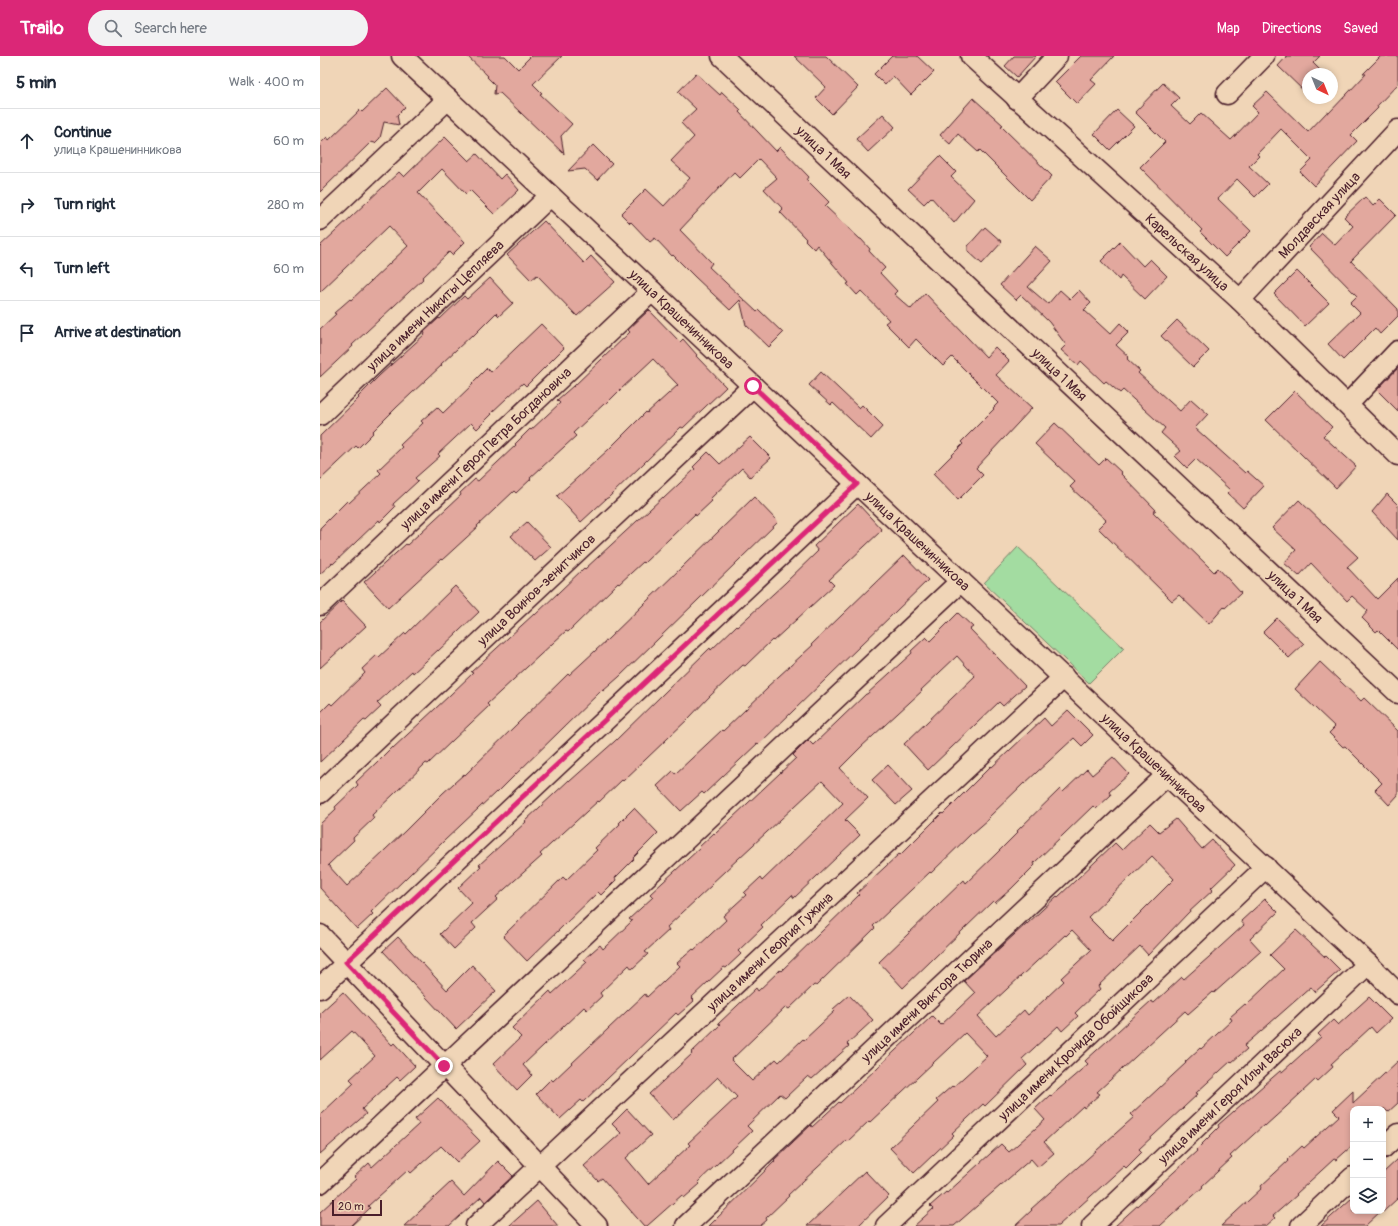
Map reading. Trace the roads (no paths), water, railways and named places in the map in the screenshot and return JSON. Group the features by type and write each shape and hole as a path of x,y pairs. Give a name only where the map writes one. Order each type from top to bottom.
{"street":[{"name":"улица Крашенинникова","path":"402,56 1266,867 1398,994"},
{"name":"улица 1 Мая","path":"722,56 1398,693"},
{"name":"Карельская улица","path":"971,56 1240,300 1398,454"},
{"path":"1017,99 1057,56"},
{"path":"1227,94 1264,56"},
{"path":"320,220 448,99"},
{"name":"Молдавская улица","path":"1240,300 1398,130"},
{"name":"улица имени Никиты Цепляева","path":"320,415 550,196"},
{"name":"улица имени Героя Петра Богдановича","path":"320,605 652,291"},
{"path":"1348,404 1398,351"},
{"name":"улица Воинов-зенитчиков","path":"320,793 753,386"},
{"path":"320,988 857,484"},
{"path":"320,1184 961,581"},
{"name":"улица имени Георгия Гужина","path":"476,1226 1064,677"},
{"name":"улица имени Виктора Тюрина","path":"686,1226 1167,775"},
{"name":"улица имени Кронида Обойщикова","path":"886,1226 1266,867"},
{"path":"320,935 597,1226"},
{"name":"улица имени Героя Ильи Васюка","path":"1092,1226 1368,964"},
{"path":"1386,1145 1398,1134"},
{"path":"1301,1226 1352,1178"}]}
